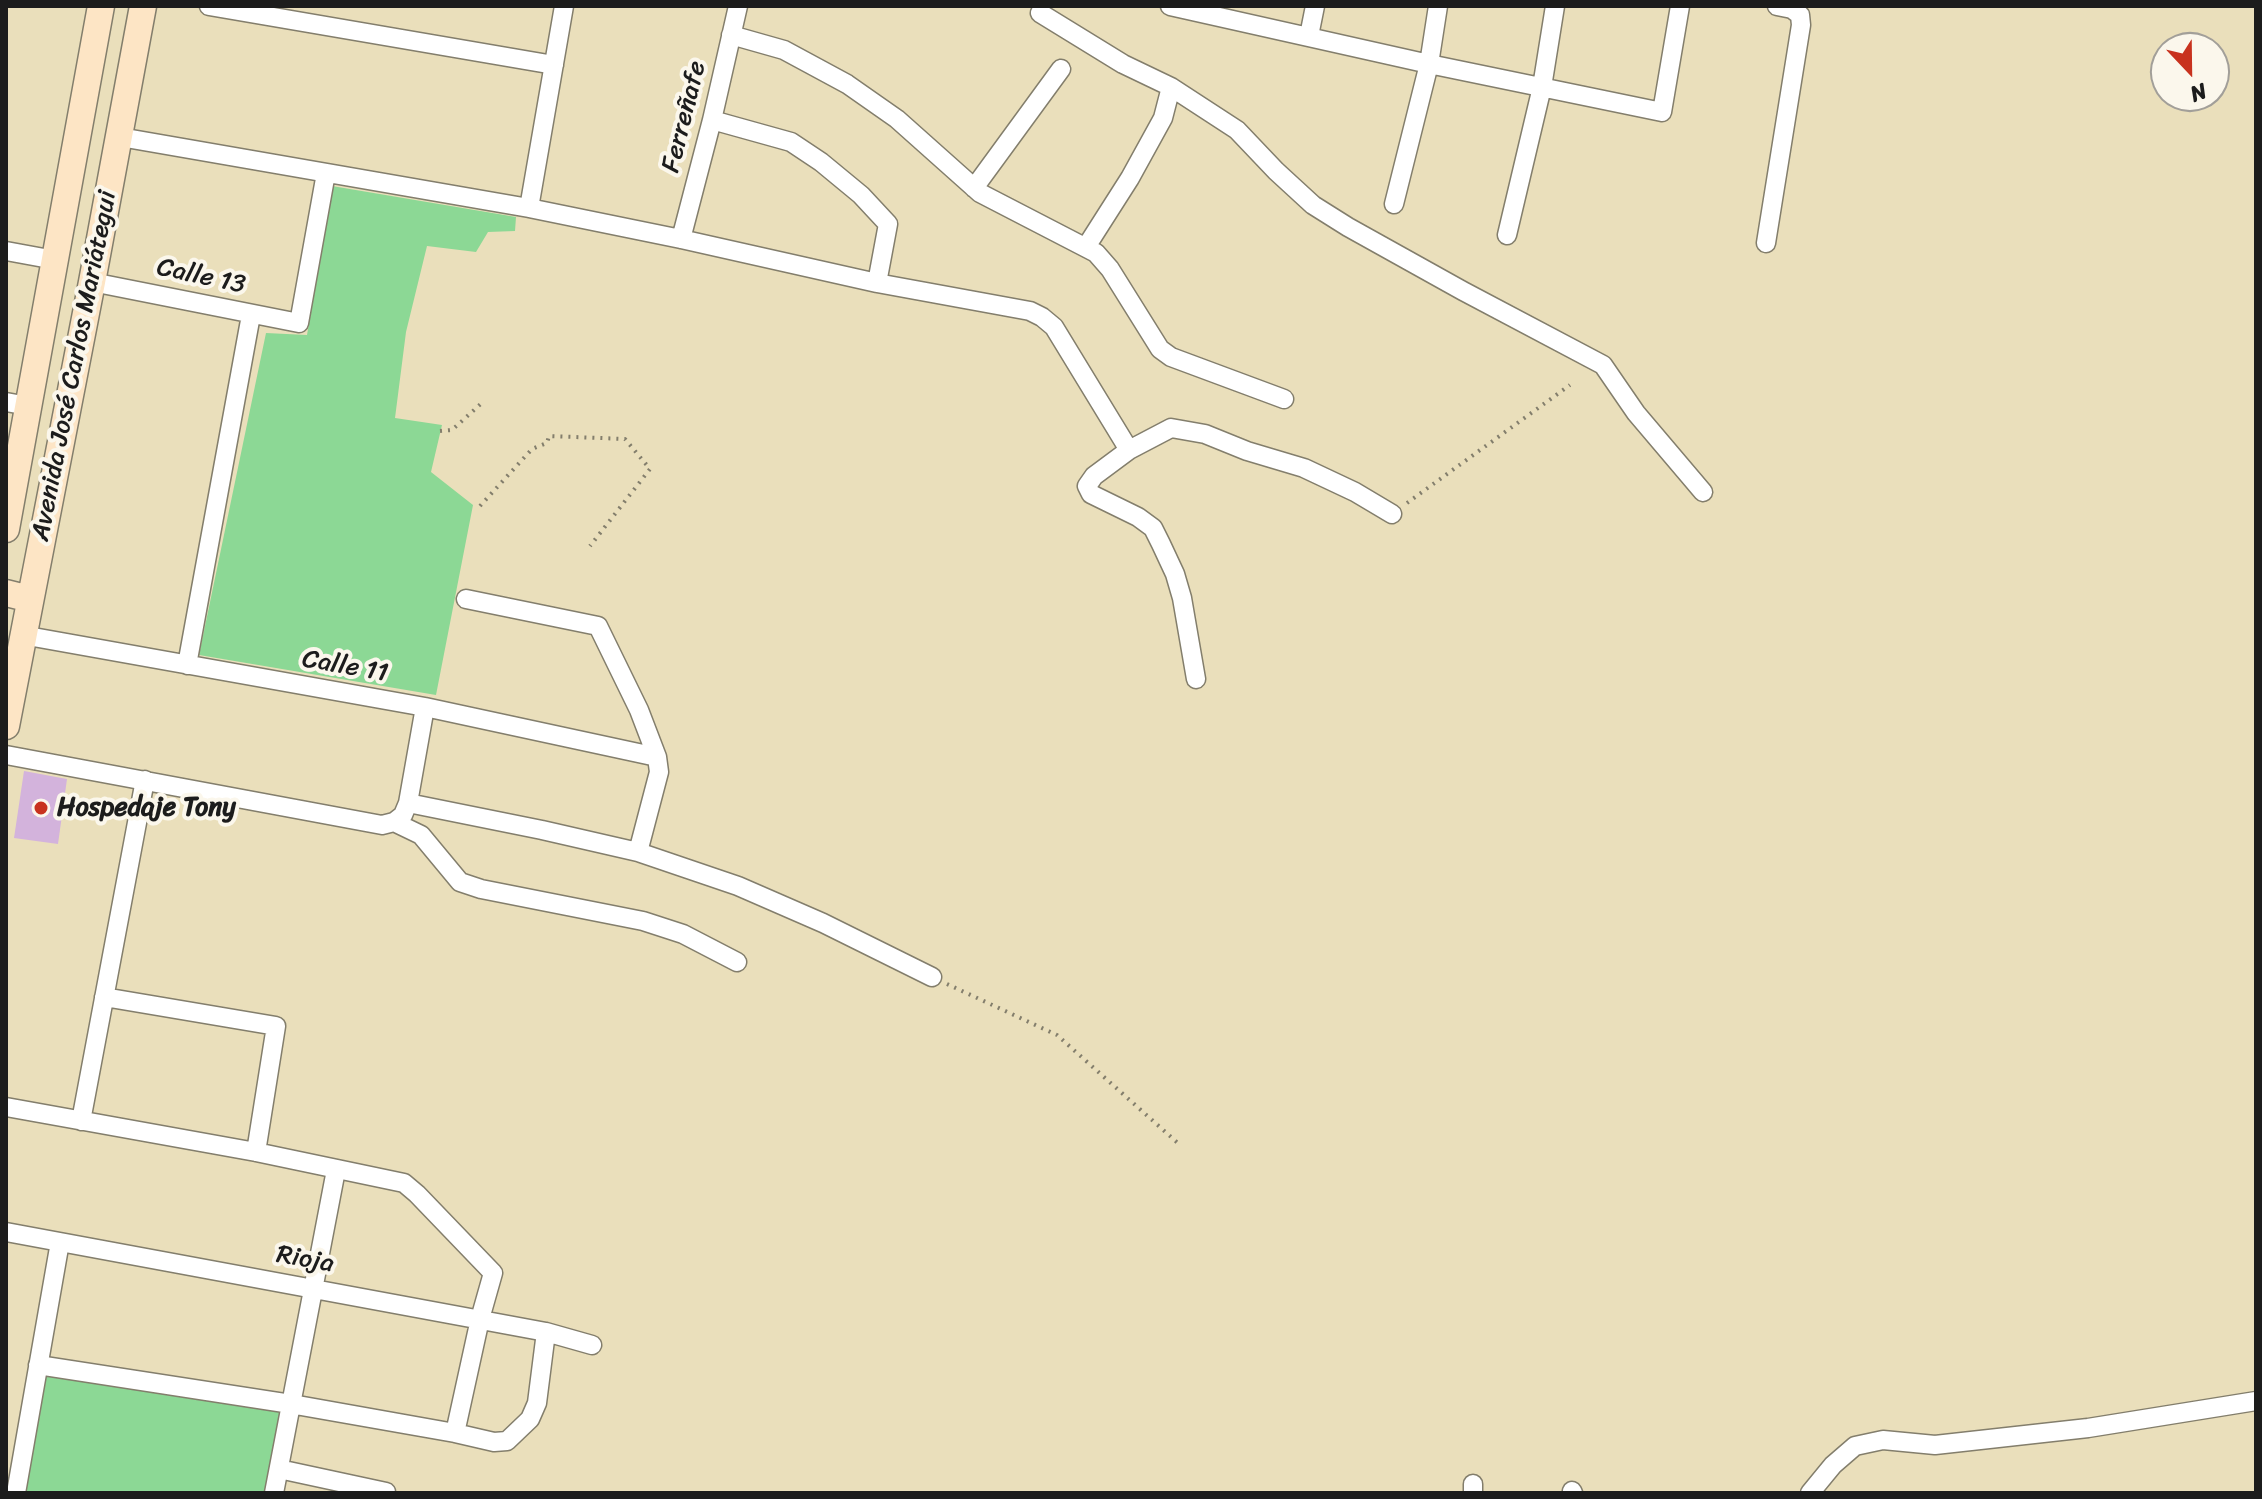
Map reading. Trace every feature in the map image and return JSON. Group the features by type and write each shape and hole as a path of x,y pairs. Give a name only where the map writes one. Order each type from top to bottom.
{"main road":[{"name":"Avenida José Carlos Mariátegui","path":"6,529 17,404 55,260 101,6"},
{"name":"Avenida José Carlos Mariátegui","path":"6,726 22,635 18,596 92,282 143,6"}],"street":[{"path":"209,6 554,65"},
{"path":"529,208 564,6"},
{"name":"Ferreñafe","path":"681,239 738,6"},
{"path":"1170,6 1662,112 1680,6"},
{"path":"1309,36 1315,6"},
{"path":"1394,204 1429,64 1438,6"},
{"path":"1507,235 1542,87 1555,6"},
{"path":"1766,243 1801,25 1800,15 1792,9 1777,6"},
{"path":"1040,13 1123,64 1171,87 1237,130 1313,205 1348,227 1603,365 1636,413 1703,492"},
{"path":"731,35 784,50 847,84 897,119 974,188 1096,253 1110,269 1160,349 1171,357 1284,399"},
{"path":"974,188 1061,69"},
{"path":"1086,247 1130,178 1163,118 1171,87"},
{"path":"712,120 791,142 861,195 888,224 877,283"},
{"path":"120,137 529,208 877,283 1030,311 1054,327 1129,450"},
{"name":"Calle 13","path":"92,282 299,323 326,173"},
{"path":"6,251 55,260"},
{"path":"187,665 251,315"},
{"path":"1196,679 1182,598 1175,574 1153,528 1138,517 1091,494 1087,486 1094,476 1129,450 1171,428 1205,434 1247,451 1304,468 1392,514"},
{"path":"466,599 598,626 639,710 657,757 659,772 638,852"},
{"name":"Calle 11","path":"22,635 425,707 657,757"},
{"path":"6,755 382,825 394,822 403,815 408,803 425,707"},
{"path":"81,1121 145,780"},
{"path":"408,803 638,852 738,886 823,923 932,977"},
{"path":"394,822 421,835 460,882 481,889 643,921 683,934 737,962"},
{"path":"104,997 276,1026 256,1152"},
{"path":"6,1107 256,1152 404,1183 493,1273 455,1433"},
{"path":"274,1493 336,1170"},
{"name":"Rioja","path":"6,1232 480,1319 592,1345"},
{"path":"16,1493 60,1242"},
{"path":"38,1365 291,1404 494,1442 507,1441 530,1419 537,1403 546,1332"},
{"path":"1810,1493 1833,1465 1855,1446 1883,1440 1935,1445 2088,1428 2256,1401"},
{"path":"279,1469 386,1492"}],"path":[{"path":"1392,514 1570,385"},
{"path":"440,431 452,430 484,401"},
{"path":"480,506 532,449 547,443 549,436 625,439 650,469 590,546"},
{"path":"932,977 1057,1035 1180,1145"}],"green space":[{"path":"332,186 516,217 515,231 488,232 476,252 427,246 406,332 395,418 442,425 431,472 473,505 436,695 199,655 266,333 307,335"},
{"path":"46,1373 284,1408 267,1493 23,1493"}],"building":[{"name":"Hospedaje Tony","path":"24,771 67,779 58,844 14,838"}],"place":[{"name":"Hospedaje Tony","path":"41,808"}]}
